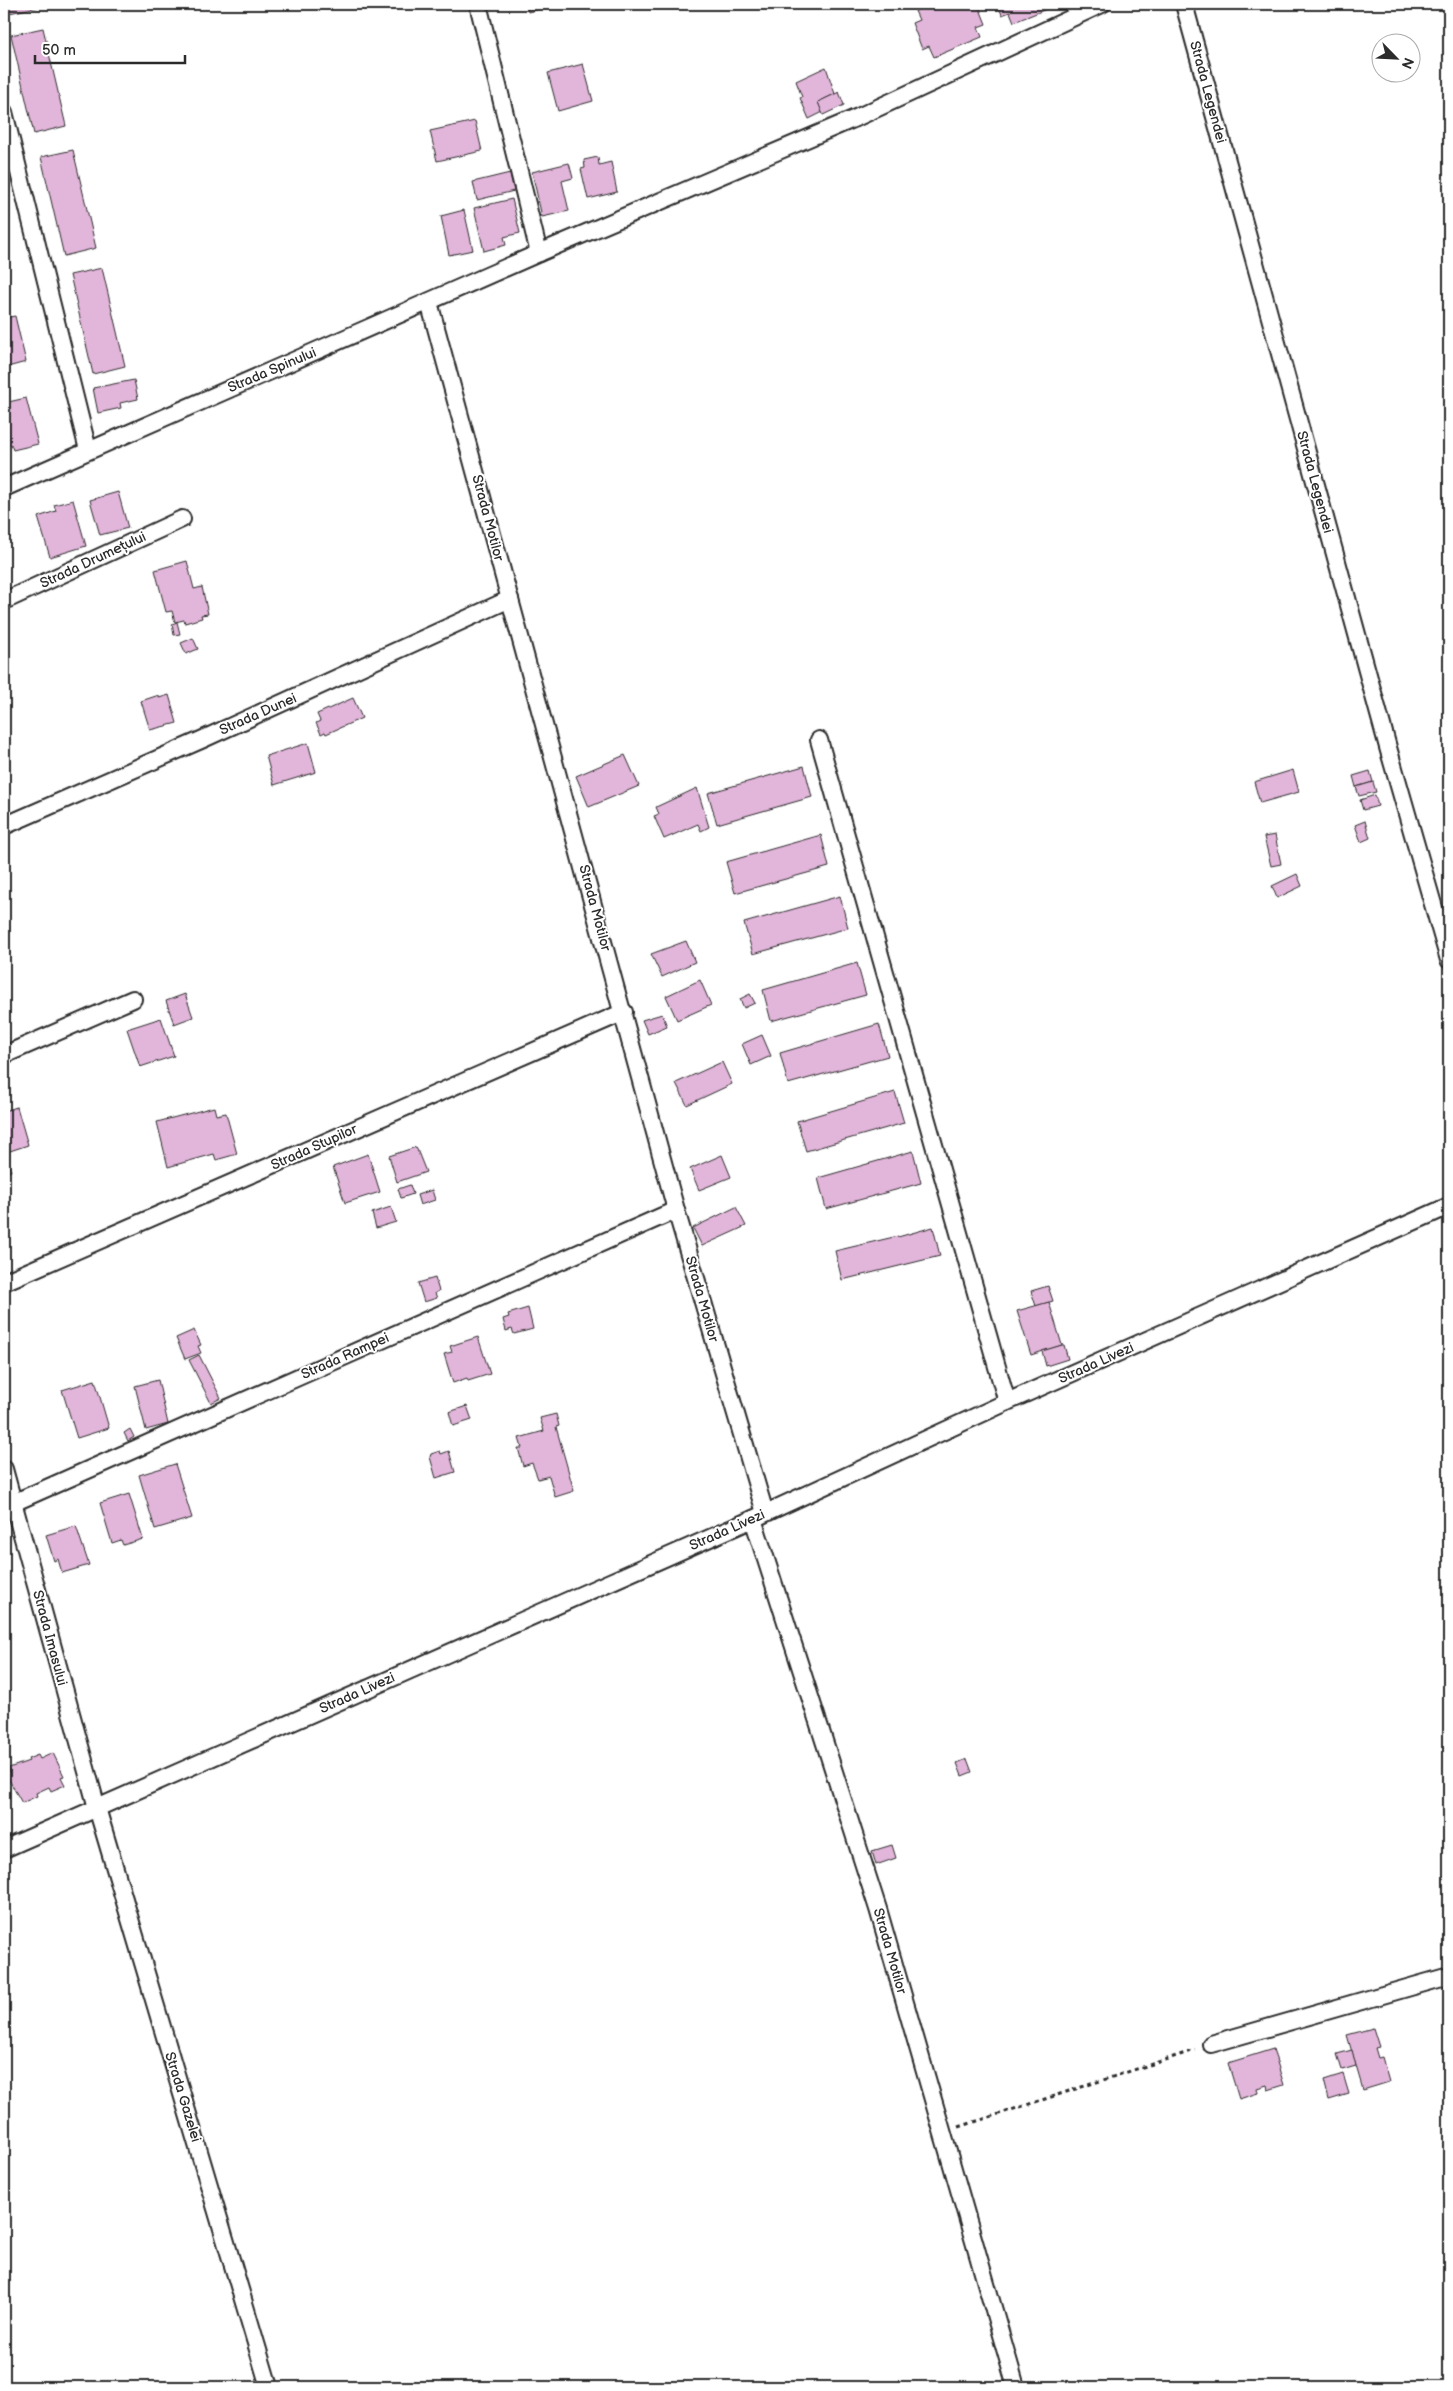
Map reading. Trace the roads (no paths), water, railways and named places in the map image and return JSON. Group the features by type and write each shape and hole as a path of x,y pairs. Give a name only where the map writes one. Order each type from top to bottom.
{"street":[{"path":"478,4 540,253"},
{"name":"Strada Spinului","path":"4,488 540,253 858,117 1102,4"},
{"name":"Strada Legendei","path":"1184,4 1389,751 1449,960"},
{"path":"4,112 88,450"},
{"name":"Strada Motilor","path":"429,302 624,1012 759,1516 878,1909 941,2133 1016,2387"},
{"name":"Strada Drumețului","path":"4,601 182,519"},
{"name":"Strada Dunei","path":"4,826 201,740 510,600"},
{"path":"819,740 1007,1402"},
{"path":"4,1055 133,999"},
{"name":"Strada Stupilor","path":"4,1282 624,1012"},
{"name":"Strada Livezi","path":"4,1849 759,1516 1007,1402 1449,1206"},
{"name":"Strada Rampei","path":"13,1502 676,1210"},
{"name":"Strada Imasului","path":"4,1469 97,1808"},
{"name":"Strada Gazelei","path":"97,1808 269,2387"},
{"path":"1211,2044 1449,1976"}]}
